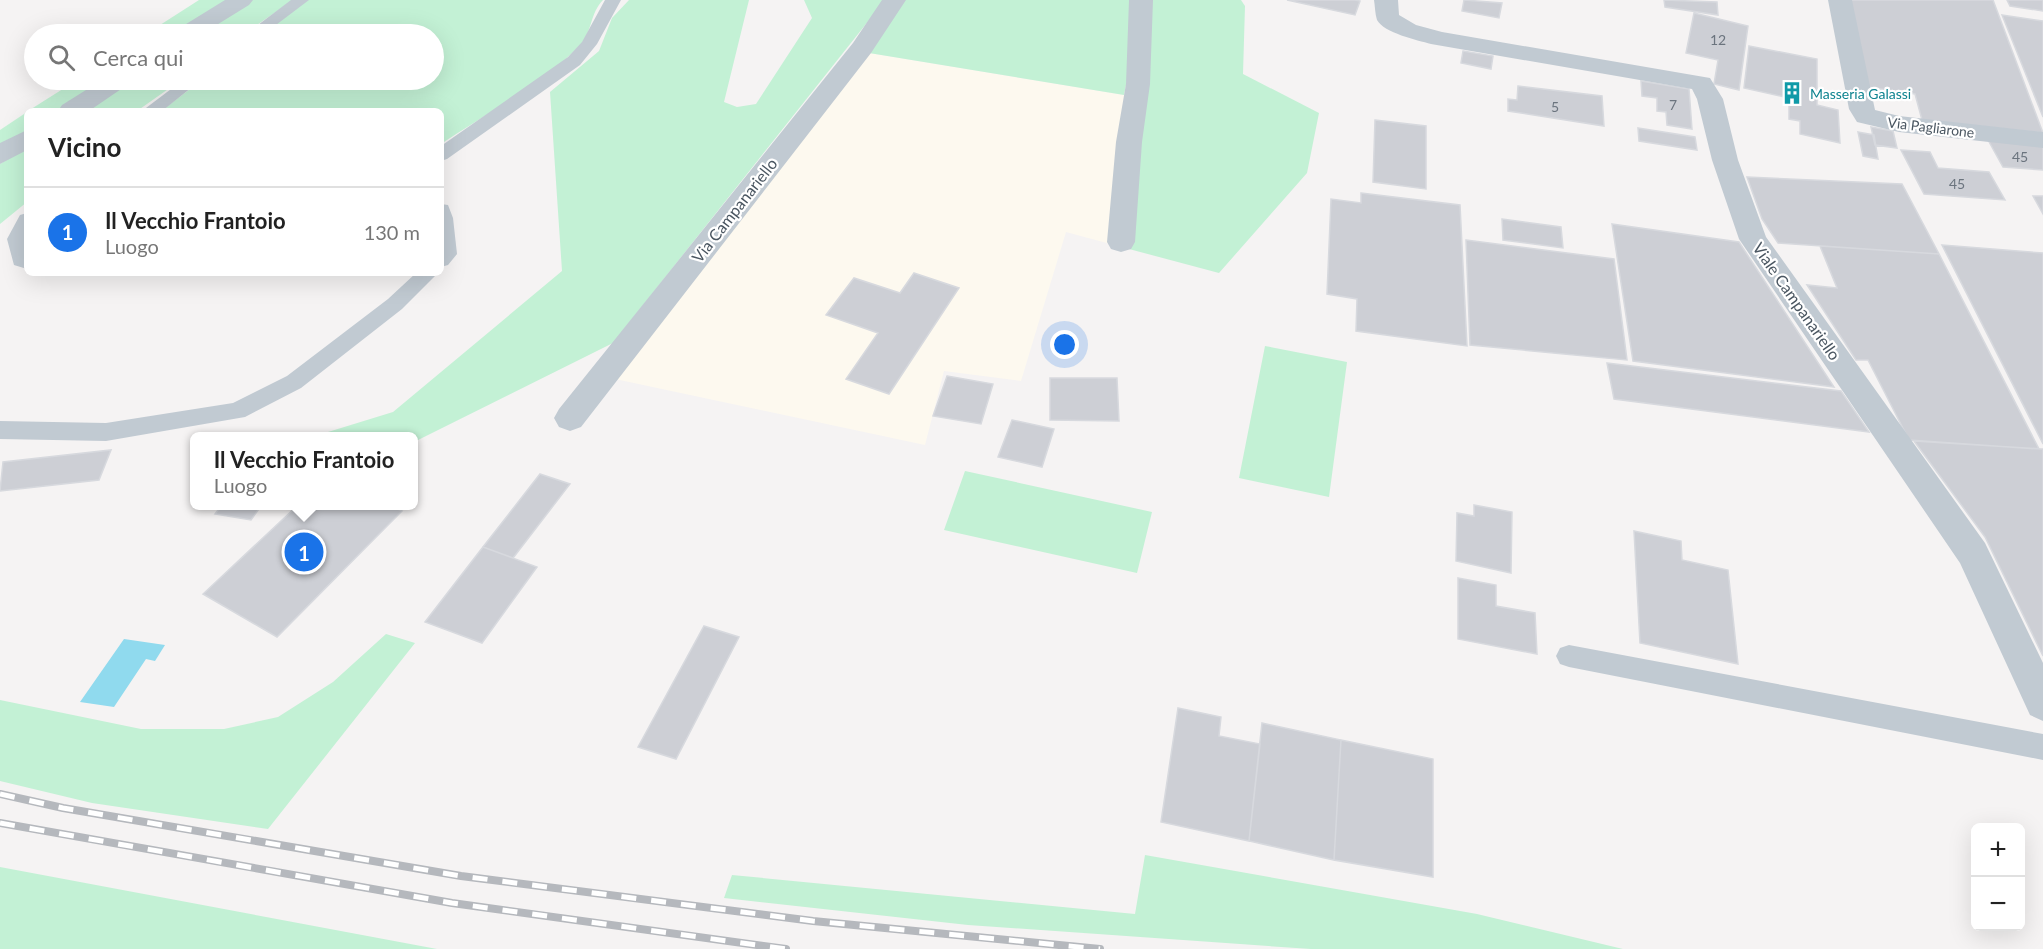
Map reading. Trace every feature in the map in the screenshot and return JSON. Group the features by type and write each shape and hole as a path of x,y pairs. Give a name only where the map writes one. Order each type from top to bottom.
{"street":[{"path":"202,24 241,0"},
{"name":"Via Campanariello","path":"570,418 855,57 894,0"},
{"path":"1121,242 1129,142 1138,84 1141,0"},
{"name":"Viale Campanariello","path":"1386,0 1388,18 1408,30 1429,36 1701,83 1710,99 1725,160 1753,239 1973,554 2043,703"},
{"name":"Via Pagliarone","path":"1840,0 1862,109 1866,116 1899,124 2043,140"},
{"path":"76,108 103,90"},
{"path":"0,155 24,140"}],"lane":[{"path":"268,24 301,0"},
{"path":"444,153 574,61 589,44 613,0"},
{"path":"155,108 180,90"},
{"path":"444,218 447,254 444,257"},
{"path":"0,249 17,239 24,226"},
{"path":"17,239 21,260 24,261"},
{"path":"0,430 106,432 237,411 294,382 395,304 425,276"},
{"path":"1569,656 2043,747"}],"shaded area":[{"path":"869,53 1124,95 1114,245 1066,232 1021,381 944,371 925,445 615,379"}],"green space":[{"path":"199,0 235,0 197,24 162,24"},
{"path":"251,0 293,0 258,24 212,24"},
{"path":"308,0 603,0 584,40 567,58 533,84 444,142 444,108 165,108 189,90 444,90 444,24 275,24"},
{"path":"629,0 749,0 724,102 737,107 756,104 812,18 804,0 885,0 613,343 418,440 418,432 328,432 393,412 562,271 550,92 599,51 612,18"},
{"path":"905,0 1132,0 1130,65 1124,95 869,53"},
{"path":"1147,0 1241,0 1245,6 1243,74 1319,113 1307,173 1219,273 1129,249"},
{"path":"61,90 94,90 65,108 33,108"},
{"path":"112,90 167,90 141,108 85,108"},
{"path":"24,114 24,134 0,149 0,130"},
{"path":"24,149 24,204 0,224 0,164"},
{"path":"1265,346 1347,362 1329,497 1239,478"},
{"path":"965,471 1152,512 1137,573 944,530"},
{"path":"386,634 415,643 268,829 92,803 0,781 0,700 141,729 224,729 278,717 333,682"},
{"path":"1145,855 1477,914 1623,949 1311,949 968,925 724,898 732,875 1135,914"},
{"path":"0,867 437,949 0,949"}],"water":[{"path":"124,639 165,645 155,661 146,659 114,707 80,702"}],"building":[{"path":"1287,0 1355,0 1360,1 1355,15"},
{"path":"1464,0 1502,3 1499,18 1462,11"},
{"path":"1664,0 1717,2 1718,15 1665,7"},
{"path":"1849,0 1993,0 2043,133 1922,120 1915,94 1867,87"},
{"path":"2007,0 2043,0 2043,11 2010,6"},
{"path":"1694,13 1748,26 1739,90 1714,84 1718,60 1686,53"},
{"path":"2002,15 2043,21 2043,117"},
{"name":"Masseria Galassi","path":"1749,46 1817,59 1817,105 1838,110 1840,143 1800,134 1800,121 1789,119 1789,98 1744,88"},
{"path":"1463,51 1493,56 1491,69 1461,63"},
{"path":"1641,81 1689,89 1692,129 1667,125 1666,112 1657,111 1657,98 1642,96"},
{"path":"1518,86 1602,96 1604,126 1508,111 1508,99 1517,100"},
{"path":"1375,120 1426,126 1426,189 1373,182"},
{"path":"1871,127 1893,131 1897,148 1875,145"},
{"path":"1638,128 1695,137 1697,150 1639,141"},
{"path":"1858,132 1874,135 1878,159 1863,156"},
{"path":"1988,140 2043,145 2043,170 2003,167"},
{"path":"1901,150 1930,152 1938,168 1989,172 2005,200 1924,194"},
{"path":"1747,177 1902,184 1939,254 1778,243 1762,219"},
{"path":"1361,193 1460,205 1467,346 1356,331 1357,299 1327,294 1331,199 1361,203"},
{"path":"2033,196 2043,196 2043,214"},
{"path":"1502,219 1561,227 1563,248 1503,240"},
{"path":"1612,224 1739,242 1834,387 1633,361"},
{"path":"1466,240 1614,259 1627,360 1470,345"},
{"path":"1942,245 2043,253 2043,444"},
{"path":"1820,246 1939,254 2039,449 1909,440 1868,360 1856,360 1807,285 1837,288"},
{"path":"914,273 959,288 889,394 846,379 878,333 826,315 854,278 900,293"},
{"path":"1607,363 1841,391 1869,432 1614,399"},
{"path":"947,376 993,384 981,424 933,416"},
{"path":"1050,378 1117,378 1119,421 1050,420"},
{"path":"1012,420 1054,429 1042,467 998,457"},
{"path":"1914,441 2043,449 2043,656 1985,537"},
{"path":"111,450 99,480 0,491 3,462"},
{"path":"540,474 570,484 513,558 483,547"},
{"path":"1474,505 1512,512 1511,573 1456,561 1457,513 1474,516"},
{"path":"218,510 258,510 251,520 215,514"},
{"path":"293,510 402,511 277,637 203,594"},
{"path":"1634,531 1681,541 1682,560 1728,570 1738,664 1640,643"},
{"path":"483,547 537,567 482,643 425,622"},
{"path":"1458,578 1496,585 1496,606 1535,613 1537,654 1458,639"},
{"path":"704,626 739,637 676,759 638,747"},
{"path":"1178,708 1221,717 1219,736 1260,744 1249,841 1161,822"},
{"path":"1262,723 1341,740 1334,860 1249,841"},
{"path":"1341,740 1433,759 1433,877 1334,860"}],"railway":[{"path":"0,794 63,808 461,876 813,921 1100,949"},
{"path":"0,823 452,903 786,949"}],"place":[{"name":"Masseria Galassi","path":"1792,93"},
{"name":"Il Vecchio Frantoio","path":"304,552"}]}
